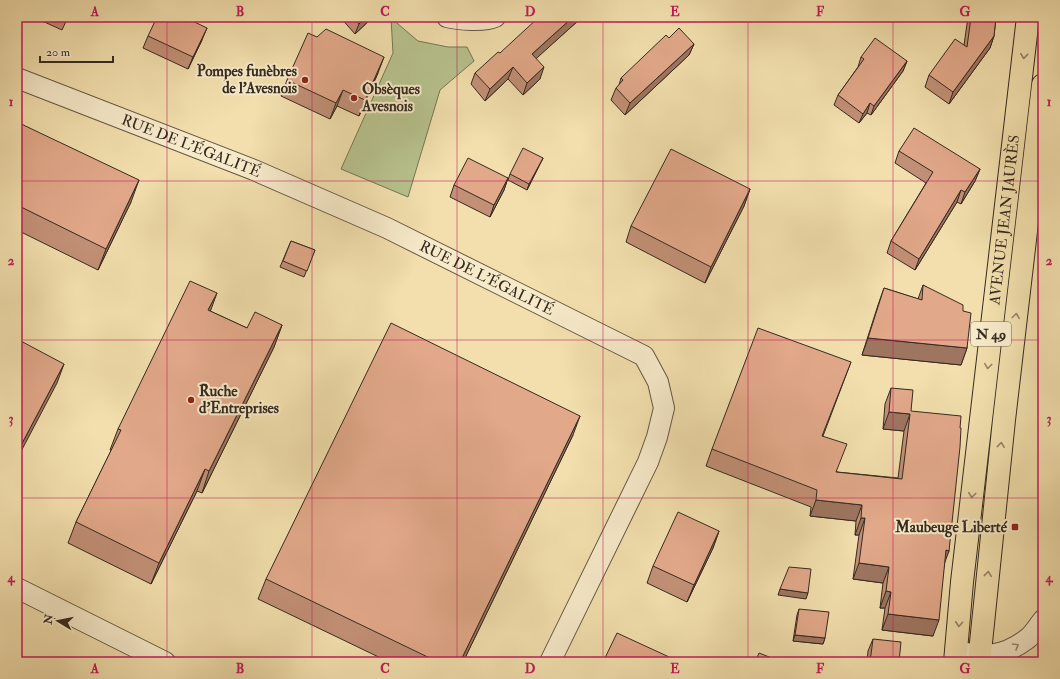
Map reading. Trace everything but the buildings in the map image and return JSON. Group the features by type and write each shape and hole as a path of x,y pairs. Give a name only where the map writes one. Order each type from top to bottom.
{"main road":[{"name":"AVENUE JEAN JAURÈS","path":"956,657 962,582 1028,17"},
{"name":"AVENUE JEAN JAURÈS","path":"979,658 1004,420 1043,85"}],"street":[{"path":"447,17 455,19 494,18"},
{"name":"RUE DE L'ÉGALITÉ","path":"17,78 254,170 380,225 644,356 658,382 664,408 657,437 648,462 550,662"},
{"path":"17,588 139,656 165,662"},
{"path":"956,657 979,658 1002,654 1028,639 1043,620"}],"green space":[{"path":"391,18 418,41 448,47 467,47 474,61 440,90 408,197 341,169 393,53"}],"place":[{"name":"Pompes funèbres de l'Avesnois","path":"305,80"},
{"name":"Obsèques Avesnois","path":"354,98"},
{"name":"Ruche d'Entreprises","path":"191,400"},
{"name":"Maubeuge Liberté","path":"1015,527"}]}
